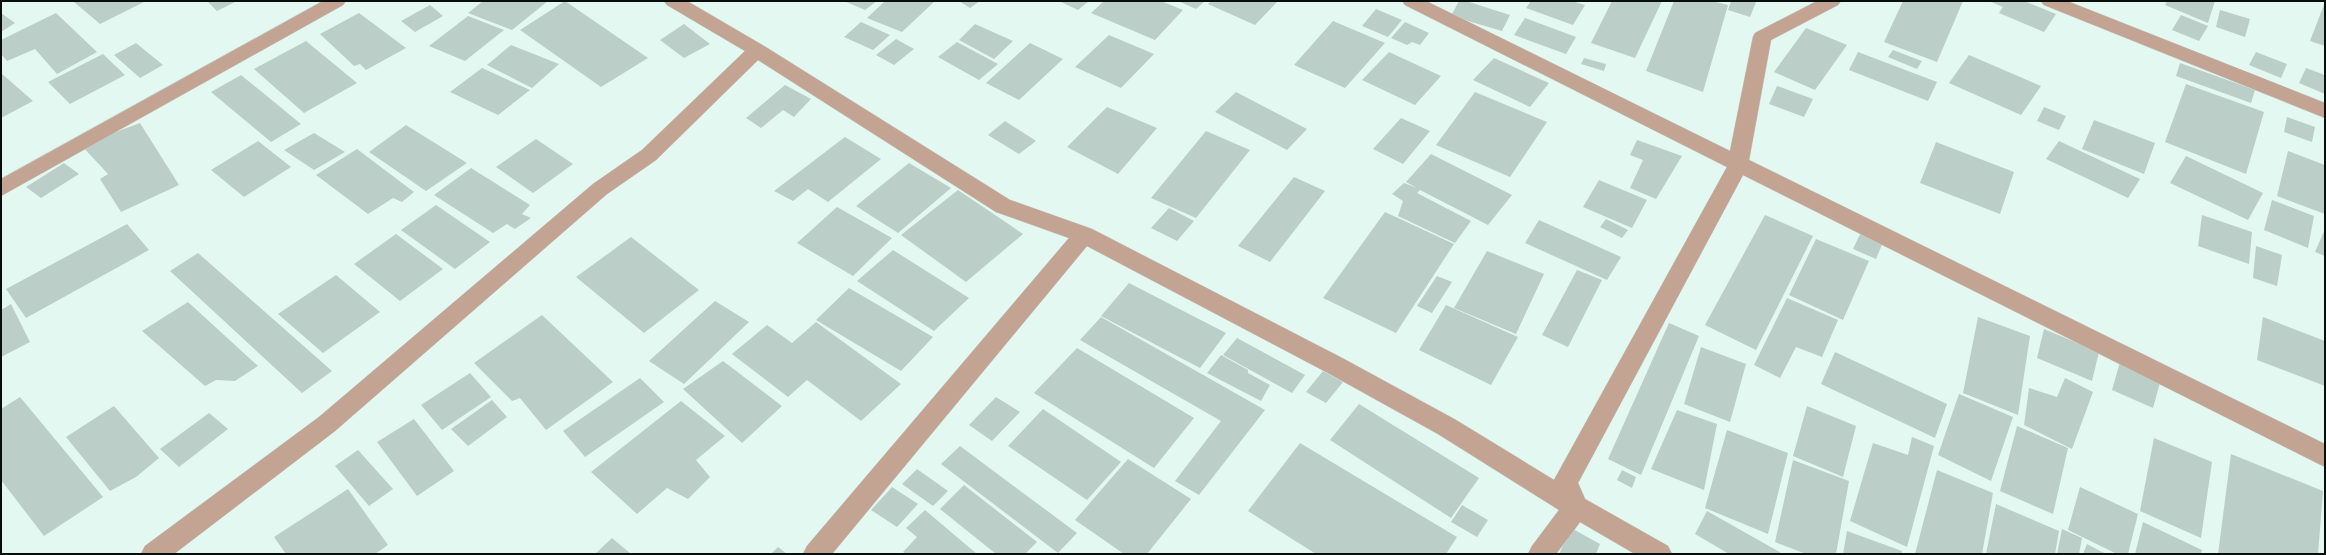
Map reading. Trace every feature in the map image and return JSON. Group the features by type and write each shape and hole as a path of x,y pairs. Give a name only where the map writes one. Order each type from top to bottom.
{"street":[{"path":"1,188 337,1"},
{"path":"673,1 757,50 1003,206 1084,235 1329,362 1440,423 1576,507 1659,554"},
{"path":"1411,1 2325,456"},
{"path":"1576,507 1565,483 1738,165 1762,37 1832,1"},
{"path":"2050,1 2325,111"},
{"path":"154,554 327,424 600,189 649,155 757,50"},
{"path":"816,554 1084,235"},
{"path":"1541,554 1576,507"}],"building":[{"path":"146,1 100,24 74,2"},
{"path":"207,1 237,1 217,11"},
{"path":"483,1 548,1 512,30 468,13"},
{"path":"565,1 648,58 601,87 520,30"},
{"path":"844,1 877,1 865,10"},
{"path":"885,1 935,1 902,32 867,18"},
{"path":"959,1 980,1 970,8"},
{"path":"1059,1 1089,1 1078,10"},
{"path":"1104,1 1161,1 1183,10 1155,40 1091,13"},
{"path":"1178,1 1205,1 1196,9"},
{"path":"1211,1 1278,1 1255,25 1208,4"},
{"path":"1459,1 1466,1 1510,15 1502,31 1451,16"},
{"path":"1531,1 1572,1 1585,5 1573,25 1526,8"},
{"path":"1612,1 1662,1 1635,58 1591,43"},
{"path":"1674,1 1712,1 1728,5 1703,92 1646,71"},
{"path":"1731,1 1756,2 1750,17 1728,10"},
{"path":"1903,1 1963,1 1937,62 1884,42"},
{"path":"1989,1 2024,1 2056,14 2044,32 1999,13 2003,7"},
{"path":"2167,1 2215,1 2208,23 2165,5"},
{"path":"2325,2 2325,46 2310,41"},
{"path":"430,5 443,16 415,32 401,21"},
{"path":"1376,9 1402,20 1388,37 1362,26"},
{"path":"2220,10 2250,19 2245,37 2216,27"},
{"path":"1,13 15,23 1,32"},
{"path":"56,13 97,52 57,74 35,49 7,61 1,54 1,40"},
{"path":"359,13 406,48 366,70 360,64 354,66 320,34"},
{"path":"2181,15 2208,26 2199,41 2172,30"},
{"path":"468,16 504,30 465,61 429,46"},
{"path":"1525,18 1576,37 1566,54 1514,35"},
{"path":"1333,21 1385,43 1345,88 1294,65"},
{"path":"861,22 890,35 873,50 844,37"},
{"path":"1405,22 1429,33 1420,45 1412,42 1407,45 1391,38"},
{"path":"684,24 710,44 684,58 660,40"},
{"path":"975,24 1013,41 994,59 959,40"},
{"path":"1806,28 1847,45 1815,90 1774,72"},
{"path":"1109,35 1154,54 1121,88 1075,67"},
{"path":"896,39 914,49 894,65 876,55"},
{"path":"306,41 357,83 304,113 254,69"},
{"path":"957,42 998,64 979,80 938,57"},
{"path":"136,43 163,65 140,78 114,55"},
{"path":"1030,43 1063,59 1019,100 986,83"},
{"path":"511,45 559,64 532,88 487,65"},
{"path":"1893,50 1922,61 1917,69 1888,57"},
{"path":"1389,52 1441,76 1415,105 1362,80"},
{"path":"1858,52 1937,82 1928,101 1849,70"},
{"path":"2256,52 2287,64 2281,78 2249,65"},
{"path":"103,54 125,75 70,104 48,82"},
{"path":"1969,55 2041,86 2021,115 1949,83"},
{"path":"1494,58 1549,83 1530,107 1473,80"},
{"path":"1584,58 1606,64 1604,71 1581,64"},
{"path":"2180,63 2255,90 2251,103 2176,76"},
{"path":"482,68 530,90 498,115 450,92"},
{"path":"2306,68 2325,75 2325,94 2299,83"},
{"path":"1,73 33,101 1,118"},
{"path":"241,75 301,124 271,142 211,92"},
{"path":"2186,84 2264,112 2246,174 2165,142"},
{"path":"785,85 811,99 794,117 783,110 761,128 746,118"},
{"path":"1777,86 1813,99 1804,117 1769,104"},
{"path":"1236,92 1307,129 1287,150 1215,112"},
{"path":"1475,92 1547,122 1510,177 1436,145"},
{"path":"1107,107 1157,128 1118,174 1067,147"},
{"path":"2044,107 2066,116 2059,130 2037,121"},
{"path":"2287,117 2315,127 2312,142 2284,132"},
{"path":"1401,118 1430,131 1403,164 1373,149"},
{"path":"2094,120 2155,143 2144,174 2082,149"},
{"path":"1005,121 1036,141 1019,154 988,135"},
{"path":"140,123 179,185 121,212 100,179 108,174 81,145"},
{"path":"406,125 467,163 426,191 369,152"},
{"path":"1206,131 1250,150 1196,218 1151,198"},
{"path":"314,133 345,152 314,170 284,150"},
{"path":"845,137 881,159 828,202 808,189 793,201 774,191"},
{"path":"536,139 573,164 533,193 496,167"},
{"path":"1637,140 1682,156 1656,199 1630,188 1643,160 1630,155"},
{"path":"258,141 291,167 244,197 211,170"},
{"path":"2059,141 2140,179 2128,198 2046,159"},
{"path":"1936,142 2014,172 2000,214 1920,183"},
{"path":"357,149 414,192 402,202 393,198 368,214 316,175"},
{"path":"2288,151 2325,165 2325,214 2277,196"},
{"path":"1431,154 1512,195 1488,225 1420,190 1417,193 1471,221 1455,243 1398,216 1403,201 1392,194 1404,183 1417,188 1406,182"},
{"path":"2186,156 2263,193 2248,220 2170,183"},
{"path":"64,163 79,174 41,198 26,187"},
{"path":"909,163 951,188 898,233 856,206"},
{"path":"471,168 530,205 522,214 531,218 515,229 507,224 493,233 434,195"},
{"path":"1294,177 1325,191 1270,262 1238,246"},
{"path":"1599,180 1647,200 1632,228 1583,207"},
{"path":"958,190 1023,234 966,282 901,235"},
{"path":"2272,200 2314,216 2308,248 2264,230"},
{"path":"436,205 490,242 455,269 401,230"},
{"path":"837,207 892,238 853,276 797,243"},
{"path":"1169,208 1194,221 1177,241 1151,228"},
{"path":"1385,212 1454,244 1396,333 1323,298"},
{"path":"1765,215 1813,236 1756,350 1705,325"},
{"path":"2202,215 2252,232 2249,264 2198,246"},
{"path":"1606,219 1628,230 1622,238 1600,227"},
{"path":"1539,220 1621,257 1607,280 1525,243"},
{"path":"127,224 149,250 26,318 6,289"},
{"path":"2325,229 2325,256 2315,252"},
{"path":"1862,230 1884,240 1876,259 1853,249"},
{"path":"396,234 443,269 400,301 354,264"},
{"path":"631,237 699,290 644,333 576,277"},
{"path":"1816,239 1869,261 1843,320 1789,295"},
{"path":"2256,246 2282,255 2277,286 2253,278"},
{"path":"893,250 969,298 934,331 857,281"},
{"path":"1487,251 1544,274 1516,334 1454,308"},
{"path":"198,253 332,371 302,393 170,271"},
{"path":"1577,270 1602,280 1568,347 1542,335"},
{"path":"336,275 380,312 323,353 278,314"},
{"path":"1437,276 1452,282 1432,313 1417,306"},
{"path":"1129,283 1226,333 1200,368 1101,316"},
{"path":"849,288 933,337 901,371 816,320"},
{"path":"1787,298 1838,320 1822,357 1796,347 1780,378 1754,365"},
{"path":"715,301 749,322 684,384 649,361"},
{"path":"188,302 258,366 235,381 216,380 205,386 142,331"},
{"path":"11,304 30,342 1,357 1,310"},
{"path":"1446,305 1518,337 1491,385 1419,350"},
{"path":"542,315 613,382 546,430 520,398 512,401 474,363"},
{"path":"1101,317 1265,410 1199,495 1175,481 1221,421 1080,340"},
{"path":"1978,317 2030,336 2018,415 1963,393"},
{"path":"2263,317 2325,341 2325,386 2257,360"},
{"path":"816,322 901,384 861,421 807,380 788,397 732,354 767,325 792,343"},
{"path":"1669,323 1699,336 1641,475 1608,459"},
{"path":"2044,329 2099,352 2092,381 2037,358"},
{"path":"1237,338 1305,375 1292,393 1223,355"},
{"path":"1701,347 1746,364 1730,422 1684,404"},
{"path":"1077,348 1194,418 1154,468 1034,393"},
{"path":"1835,352 1947,404 1935,438 1821,384"},
{"path":"1221,355 1248,370 1248,373 1270,385 1261,401 1207,373"},
{"path":"723,361 782,406 742,443 683,389"},
{"path":"2120,362 2161,379 2153,408 2112,390"},
{"path":"1323,371 1343,382 1326,403 1306,392"},
{"path":"470,373 491,397 442,430 421,405"},
{"path":"640,378 664,402 585,457 563,431"},
{"path":"2065,378 2093,392 2072,449 2024,425 2029,388 2057,397"},
{"path":"1959,394 2013,417 1991,481 1938,455"},
{"path":"20,397 103,497 44,536 1,480 1,409"},
{"path":"996,397 1020,412 992,441 969,425"},
{"path":"492,400 507,417 468,446 451,429"},
{"path":"681,401 725,436 696,460 710,477 688,499 667,488 637,514 591,472"},
{"path":"1359,404 1479,478 1451,518 1330,440"},
{"path":"114,406 159,458 136,477 110,491 66,437"},
{"path":"1807,406 1856,426 1843,477 1793,456"},
{"path":"1043,409 1121,462 1087,500 1008,446"},
{"path":"1677,410 1717,424 1704,490 1651,469"},
{"path":"209,413 228,429 179,467 160,449"},
{"path":"414,419 454,471 417,496 377,442"},
{"path":"2017,426 2068,448 2053,514 2000,491"},
{"path":"1727,430 1788,453 1768,534 1705,508"},
{"path":"1912,437 1934,446 1907,547 1850,521 1873,443 1908,455"},
{"path":"2154,438 2212,462 2201,538 2140,511"},
{"path":"1300,443 1457,537 1446,554 1316,554 1248,511"},
{"path":"960,446 1077,533 1058,553 941,464"},
{"path":"358,450 393,489 369,506 335,466"},
{"path":"2231,454 2323,491 2318,554 2218,554"},
{"path":"1128,459 1191,499 1147,554 1124,554 1075,520"},
{"path":"1793,460 1849,481 1836,554 1806,554 1775,542"},
{"path":"917,469 948,491 933,506 902,484"},
{"path":"1622,470 1636,477 1632,488 1617,480"},
{"path":"1937,470 1993,493 1982,554 1915,554"},
{"path":"964,485 1037,542 1025,554 996,554 940,509"},
{"path":"892,487 918,504 897,527 871,510"},
{"path":"2080,487 2138,514 2128,554 2117,554 2068,530"},
{"path":"348,489 388,545 375,554 286,554 274,537"},
{"path":"1996,504 2059,531 2055,554 1986,554"},
{"path":"1462,505 1488,520 1477,537 1451,522"},
{"path":"925,510 977,554 906,554 903,552 917,537 906,528"},
{"path":"1707,511 1783,554 1729,554 1695,534"},
{"path":"2143,522 2202,550 2201,554 2135,554"},
{"path":"1571,528 1600,544 1596,554 1559,554"},
{"path":"2062,529 2082,538 2079,554 2057,554"},
{"path":"1847,531 1902,551 1902,554 1843,554"},
{"path":"612,538 631,554 595,554"},
{"path":"2087,544 2106,554 2083,554"},
{"path":"778,547 787,554 771,554"}]}
